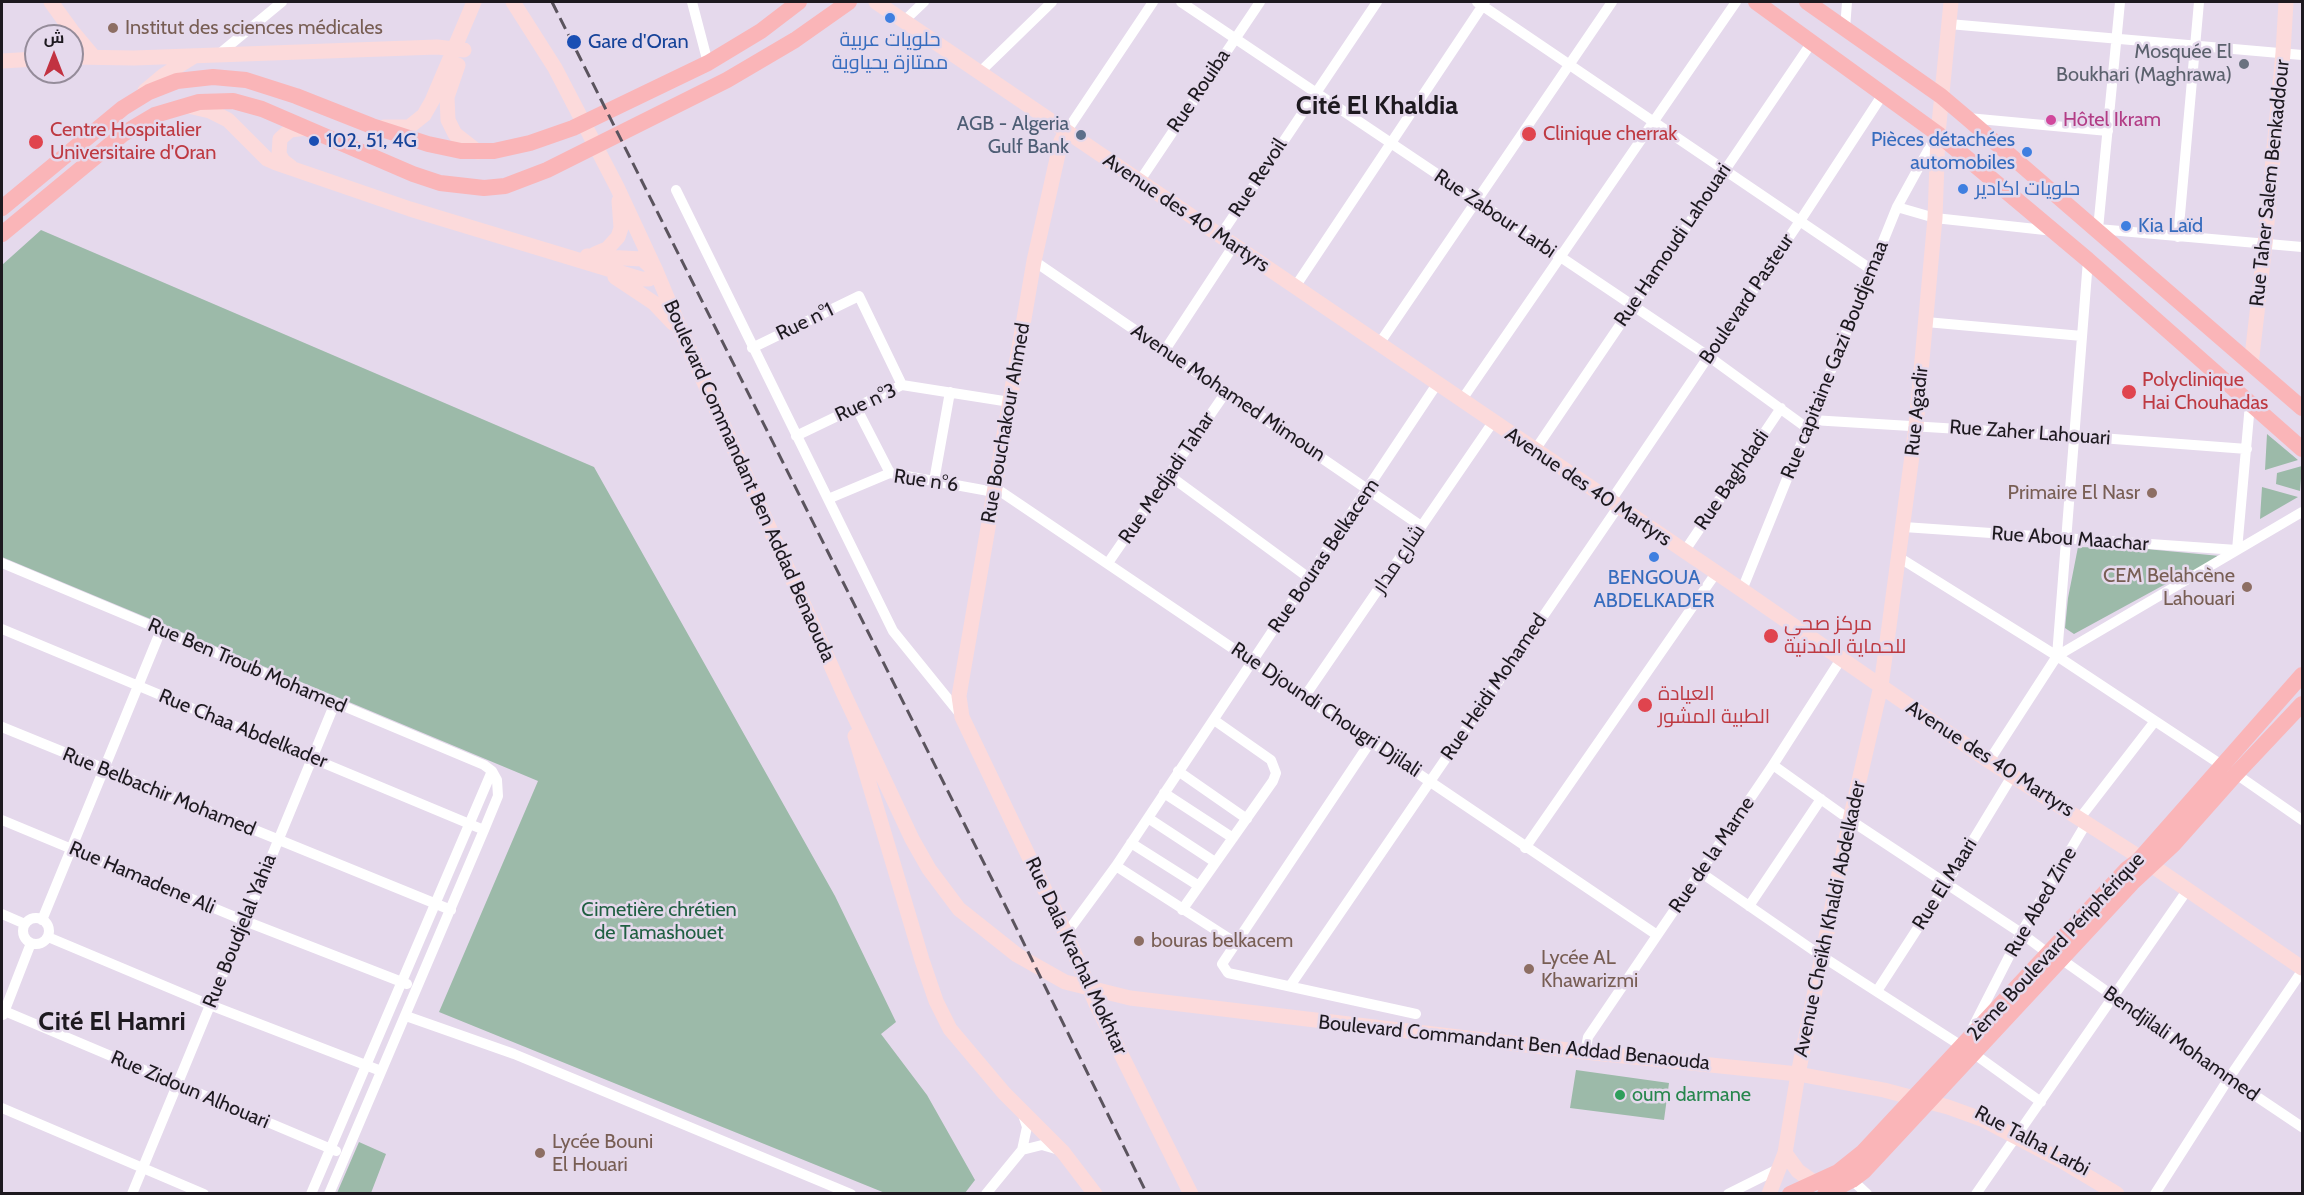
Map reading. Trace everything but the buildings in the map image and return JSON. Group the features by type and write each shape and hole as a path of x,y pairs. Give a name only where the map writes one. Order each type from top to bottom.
{"main road":[{"path":"2,208 85,138 138,98 177,81 229,77 277,89 372,126 445,149 495,151 530,143 573,128 708,63 761,31 799,2"},
{"path":"2,234 109,144 155,115 182,105 199,102 233,101 262,109 413,174 462,187 484,188 515,183 540,173 751,67 795,40 849,2"},
{"path":"1756,2 1938,134 2088,260 2302,449"},
{"path":"1807,2 1941,96 2098,229 2302,408"},
{"name":"2ème Boulevard Périphérique","path":"1790,1194 1852,1180 1864,1171 1924,1097 2055,956 2127,869 2147,862 2229,770 2302,675"},
{"name":"2ème Boulevard Périphérique","path":"2229,770 2302,705"},
{"name":"2ème Boulevard Périphérique","path":"1820,1188 1846,1168 1924,1097"}],"street":[{"path":"51,2 65,24"},
{"path":"219,54 282,2"},
{"path":"459,2 468,17"},
{"path":"474,2 449,88 448,120 455,134 478,152"},
{"path":"372,126 400,128 416,123 428,109 484,2"},
{"name":"Boulevard Commandant Ben Addad Benaouda","path":"502,2 524,18"},
{"name":"Boulevard Commandant Ben Addad Benaouda","path":"513,2 555,68 616,187 656,271 842,690 912,839 929,869 959,909 987,934 1017,956 1049,975 1080,987 1130,998 1585,1052 1798,1074 1924,1097"},
{"path":"692,2 708,63"},
{"name":"Avenue des 40 Martyrs","path":"876,2 1742,590 1989,761 2188,889 2302,969"},
{"path":"904,21 924,2"},
{"path":"980,72 1052,2"},
{"path":"1066,132 1153,2"},
{"name":"Rue Zabour Larbi","path":"1181,2 1708,356 1780,408 1810,424"},
{"name":"Rue Rouiba","path":"1139,182 1260,2"},
{"name":"Rue Revoil","path":"1220,236 1377,2"},
{"path":"1379,344 1612,2"},
{"path":"1461,401 1736,2"},
{"path":"1845,29 1847,2"},
{"name":"Rue Agadir","path":"1881,686 1916,426 1935,218 1941,96 1951,2"},
{"path":"2120,2 2098,229 2302,248"},
{"path":"2178,237 2199,2"},
{"name":"Rue Taher Salem Benkaddour","path":"2251,365 2265,244 2286,2"},
{"path":"1295,287 1482,3 1569,65 1872,270"},
{"path":"1949,24 2302,55"},
{"name":"Rue Hamoudi Lahouari","path":"1535,450 1812,42"},
{"path":"84,56 196,56 460,44"},
{"path":"84,47 93,56"},
{"path":"138,98 164,75 196,56"},
{"path":"134,58 144,65 147,74 146,84 138,98"},
{"path":"2,61 24,60"},
{"name":"Boulevard Pasteur","path":"1614,505 1708,356 1883,94"},
{"path":"182,105 219,115 237,127 267,159 410,209 641,279 652,278 656,271 647,262 634,257 568,256"},
{"path":"1967,118 2108,131"},
{"path":"293,168 283,161 279,154 280,139 290,130 307,128"},
{"name":"Rue Bouchakour Ahmed","path":"962,717 960,696 1034,261 1061,141 1066,132"},
{"name":"Rue capitaine Gazi Boudjemaa","path":"1742,590 1897,207 1938,134"},
{"path":"587,256 607,249 618,237 621,218 616,187"},
{"path":"676,190 893,632 962,717"},
{"path":"1897,207 1935,218 2054,231"},
{"path":"1165,350 1234,245"},
{"path":"568,256 611,275 641,293 666,314 682,333"},
{"path":"2057,656 2088,260"},
{"name":"Avenue Mohamed Mimoun","path":"1034,261 1421,526"},
{"name":"Rue n°1","path":"752,348 859,296 902,385"},
{"path":"1926,322 2082,336"},
{"name":"Rue Bouras Belkacem","path":"1066,934 1116,866 1437,384"},
{"name":"Rue n°3","path":"796,436 902,385 1010,402"},
{"path":"934,481 950,392"},
{"name":"Rue Medjadi Tahar","path":"1108,563 1226,392"},
{"path":"2237,550 2250,404"},
{"path":"856,407 890,473"},
{"name":"Rue Baghdadi","path":"1684,552 1780,408"},
{"name":"شارع مدار","path":"1305,696 1493,422"},
{"name":"Rue Zaher Lahouari","path":"1810,424 1916,426 2247,449"},
{"name":"Rue n°6","path":"828,500 890,473 994,489"},
{"path":"1170,476 1309,578"},
{"name":"Rue Djoundi Chougri Djilali","path":"994,489 1254,661 1657,935"},
{"name":"Rue Heidi Mohamed","path":"1290,986 1614,505"},
{"path":"1989,761 2057,656 2302,512"},
{"name":"Rue Abou Maachar","path":"1904,528 2237,550"},
{"path":"1900,558 2057,656 2302,820"},
{"name":"Rue Ben Troub Mohamed","path":"2,563 484,765 492,771"},
{"path":"1526,848 1716,573"},
{"name":"Rue Chaa Abdelkader","path":"2,628 484,830"},
{"path":"42,920 102,769 161,630"},
{"name":"Rue de la Marne","path":"1585,1052 1588,1036 1773,765 1841,659"},
{"name":"Avenue Cheïkh Khaldi Abdelkader","path":"1770,1194 1785,1153 1798,1074 1850,820 1881,686"},
{"path":"842,690 936,1001 950,1029 1020,1109 1063,1152 1095,1194"},
{"name":"Rue Boudjelal Yahia","path":"132,1194 335,703"},
{"name":"Rue Dala Krachal Mokhtar","path":"962,717 1066,934 1097,1006 1191,1194"},
{"path":"1182,910 1275,777 1275,768 1271,760 1214,720"},
{"name":"Rue Abed Zine","path":"1968,1050 2021,933 2084,820 2155,721"},
{"name":"Rue Belbachir Mohamed","path":"2,727 451,910"},
{"path":"1371,741 1222,964 1228,973 1416,1014"},
{"name":"Bendjilali Mohammed","path":"1773,765 1850,820 2055,956 2302,1127"},
{"path":"311,1194 492,771"},
{"path":"329,1194 498,796 497,780 492,771"},
{"path":"1178,771 1247,819"},
{"name":"Rue El Maari","path":"1877,991 1947,883 2012,776"},
{"path":"1164,793 1233,838"},
{"path":"1749,906 1821,799"},
{"path":"1148,818 1215,862"},
{"name":"Rue Hamadene Ali","path":"2,820 245,921 417,988"},
{"path":"1131,843 1199,886"},
{"path":"1116,866 1236,943"},
{"path":"1700,872 1823,957 1968,1050 2041,1102"},
{"path":"1976,1194 2188,889"},
{"path":"2,914 25,924"},
{"path":"34,918 42,920 48,925 48,937 40,944 31,943 24,936 25,924 34,918"},
{"path":"48,937 210,1005 381,1071"},
{"path":"2,1013 31,943"},
{"path":"2155,1194 2302,969"},
{"name":"Rue Zidoun Alhouari","path":"2,1013 345,1154"},
{"path":"406,1016 514,1054 851,1194"},
{"path":"1924,1097 2019,1134 2116,1194"},
{"path":"2,1108 143,1166 204,1194"},
{"path":"986,1194 1022,1150 1027,1127 1020,1109"},
{"name":"Rue Talha Larbi","path":"2019,1134 2127,1194"},
{"path":"1022,1150 1042,1145 1063,1152"},
{"path":"1785,1153 1798,1171 1820,1188"},
{"path":"1728,1194 1780,1168"},
{"path":"1852,1180 1867,1194"}],"green space":[{"name":"Cimetière chrétien de Tamashouet","path":"41,230 594,467 835,896 896,1022 881,1034 927,1095 975,1180 965,1193 885,1193 439,1012 538,781 2,557 2,265"},
{"path":"2267,434 2298,460 2265,470"},
{"path":"2302,466 2300,491 2276,484 2277,473"},
{"path":"2262,487 2298,497 2260,519"},
{"path":"2078,547 2146,549 2220,556 2074,634 2065,628"},
{"name":"oum darmane","path":"1576,1070 1669,1083 1664,1120 1570,1108"},
{"path":"359,1142 386,1154 371,1193 337,1193"}],"railway":[{"path":"552,2 1008,911 1147,1194"}],"place":[{"name":"حلويات عربية ممتازة يحياوية","path":"890,18"},
{"name":"Institut des sciences médicales","path":"113,28"},
{"name":"Gare d'Oran","path":"574,42"},
{"name":"Mosquée El Boukhari (Maghrawa)","path":"2244,64"},
{"name":"Hôtel Ikram","path":"2051,120"},
{"name":"Clinique cherrak","path":"1529,134"},
{"name":"AGB - Algeria Gulf Bank","path":"1081,135"},
{"name":"102, 51, 4G","path":"314,141"},
{"name":"Centre Hospitalier Universitaire d'Oran","path":"36,142"},
{"name":"Pièces détachées automobiles","path":"2027,152"},
{"name":"حلويات اكادير","path":"1963,189"},
{"name":"Kia Laïd","path":"2126,226"},
{"name":"Polyclinique Hai Chouhadas","path":"2129,392"},
{"name":"Primaire El Nasr","path":"2152,493"},
{"name":"BENGOUA ABDELKADER","path":"1654,557"},
{"name":"CEM Belahcène Lahouari","path":"2247,587"},
{"name":"مركز صحي للحماية المدنية","path":"1771,636"},
{"name":"العيادة الطبية المشور","path":"1645,705"},
{"name":"bouras belkacem","path":"1139,941"},
{"name":"Lycée AL Khawarizmi","path":"1529,969"},
{"name":"oum darmane","path":"1620,1095"},
{"name":"Lycée Bouni El Houari","path":"540,1153"}],"district":[{"name":"Cité El Khaldia","path":"1377,106"},
{"name":"Cité El Hamri","path":"112,1022"}]}
